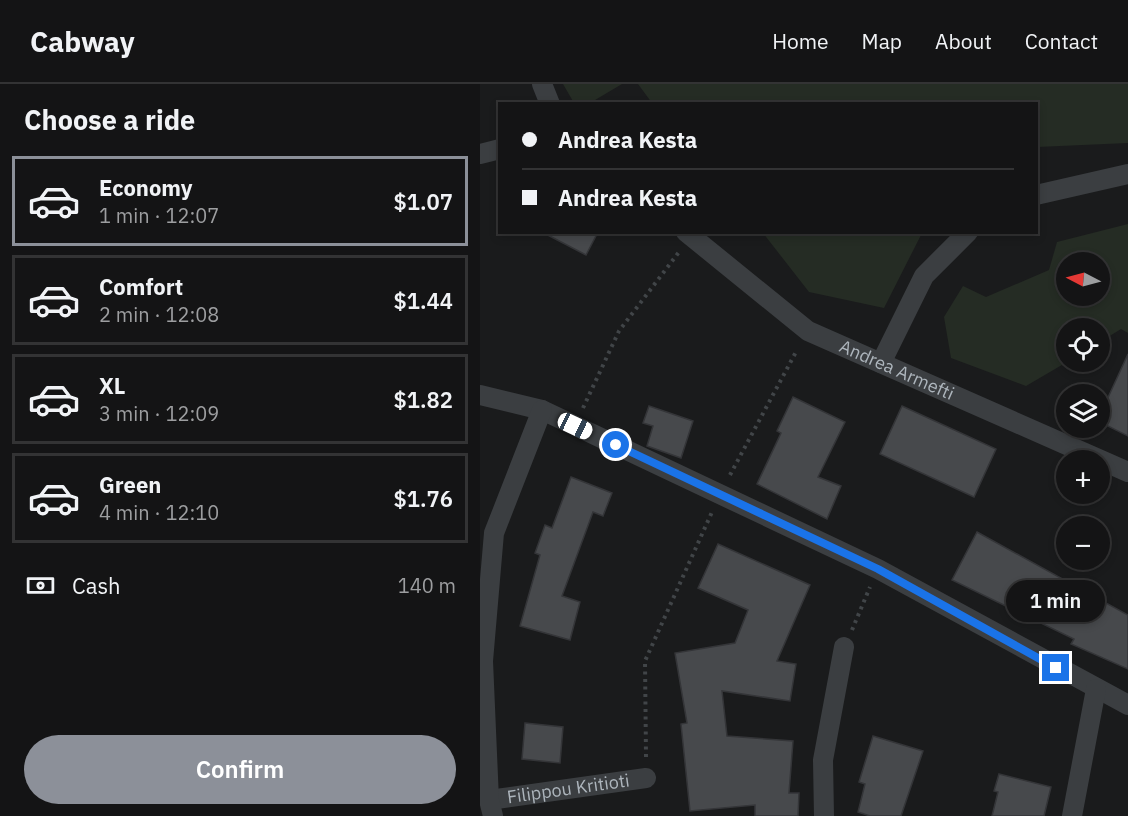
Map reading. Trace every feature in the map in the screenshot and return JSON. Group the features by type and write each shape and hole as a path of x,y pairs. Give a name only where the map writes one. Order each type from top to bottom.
{"street":[{"path":"542,84 549,102"},
{"path":"480,154 498,150"},
{"path":"1038,195 1128,174"},
{"path":"881,363 924,276 966,234"},
{"name":"Andrea Armefti","path":"688,235 807,331 1128,472"},
{"path":"480,395 542,410 878,569 1128,705"},
{"path":"491,808 483,661 494,532 542,410"},
{"path":"824,816 823,760 844,647"},
{"path":"1072,816 1096,689"},
{"name":"Filippou Kritioti","path":"491,808 646,778"}],"path":[{"path":"575,426 619,331 688,235"},
{"path":"646,778 645,661 720,494 807,331"},
{"path":"844,647 878,569"}],"shaded area":[{"path":"563,84 622,84 592,102 573,102"},
{"path":"638,84 1128,84 1128,143 1038,147 1038,102 651,102"},
{"path":"1128,224 1128,333 1121,329 1110,336 1110,318 1056,318 1056,368 1026,386 951,358 944,317 963,286 986,297 1049,270 1057,242"},
{"path":"764,234 921,234 884,308 809,292"}],"building":[{"path":"546,234 597,234 586,255"},
{"path":"1128,354 1128,436 1110,427 1110,393"},
{"path":"793,397 845,422 818,477 841,486 827,519 757,484 781,433 777,431"},
{"path":"649,406 693,421 681,458 647,446 653,426 643,423"},
{"path":"902,406 996,449 974,497 880,454"},
{"path":"571,477 612,493 603,516 593,512 562,596 580,602 570,640 520,626 540,555 535,553 545,525 552,528"},
{"path":"977,532 1128,615 1128,669 1071,644 1074,639 952,580"},
{"path":"718,544 810,585 777,661 796,664 790,701 722,691 727,736 793,741 789,793 799,793 798,816 755,816 755,805 690,811 681,724 687,723 675,653 735,643 748,610 698,588"},
{"path":"525,723 563,727 560,763 522,759"},
{"path":"873,736 923,751 901,816 870,816 858,812 865,784 859,782"},
{"path":"999,774 1051,787 1044,816 992,816 998,792 994,791"}],"route":[{"path":"616,445 878,569 1056,668"}]}
